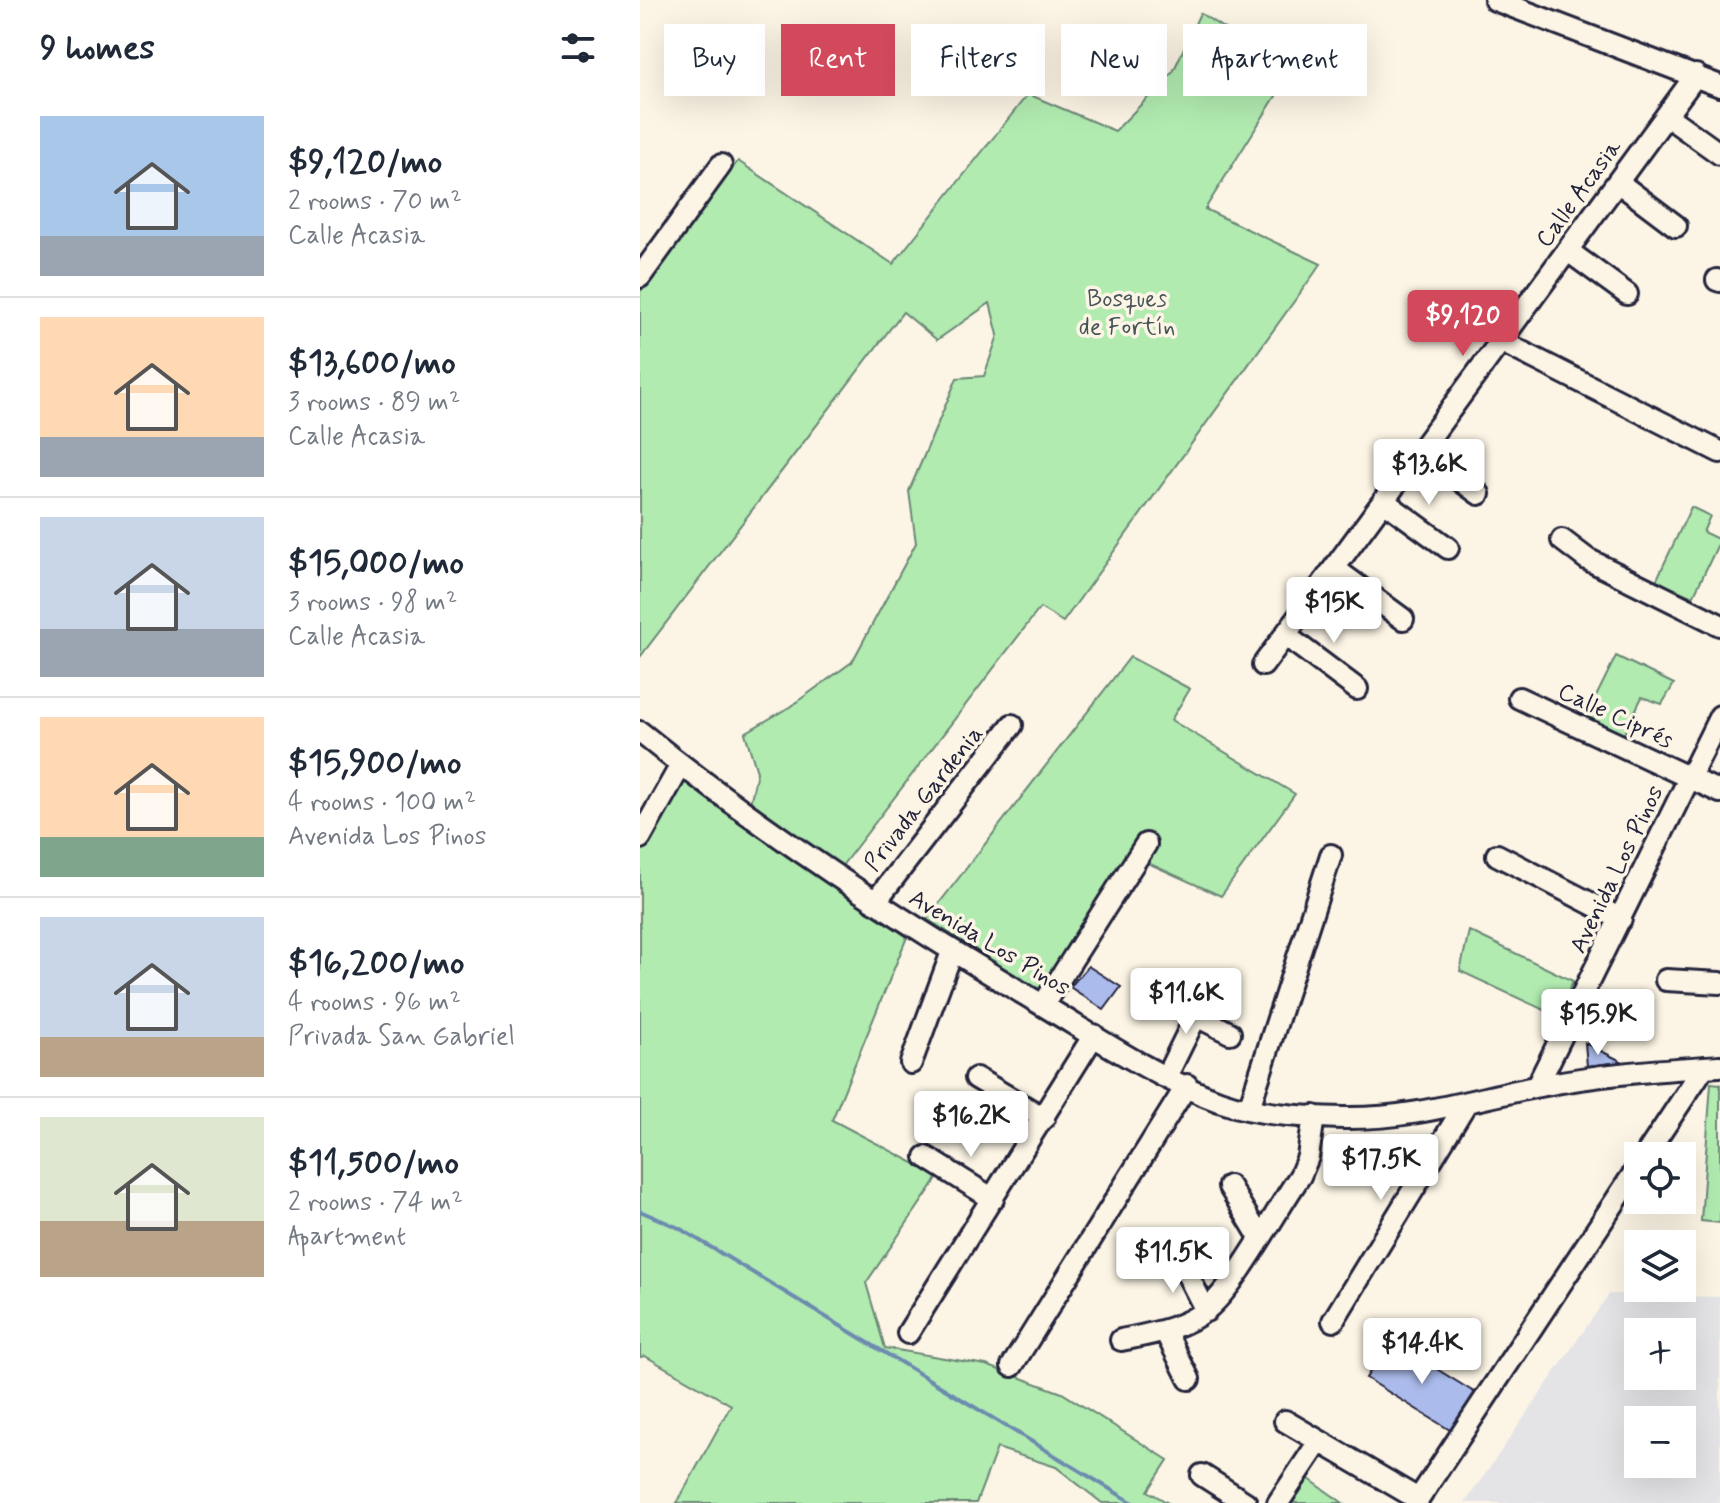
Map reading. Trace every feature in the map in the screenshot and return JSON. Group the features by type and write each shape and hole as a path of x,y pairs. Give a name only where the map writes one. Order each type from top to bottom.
{"street":[{"path":"1495,0 1720,86"},
{"name":"Calle Acasia","path":"1263,665 1696,75"},
{"path":"1667,116 1720,154"},
{"path":"640,277 721,165"},
{"path":"1619,183 1676,226"},
{"path":"1568,251 1627,294"},
{"path":"1502,342 1720,452"},
{"path":"1421,452 1479,494"},
{"path":"1385,502 1448,548"},
{"path":"1562,540 1587,559 1720,625"},
{"path":"1335,569 1403,619"},
{"path":"1285,635 1357,689"},
{"name":"Calle Ciprés","path":"1519,698 1720,792"},
{"name":"Avenida Los Pinos","path":"1537,1086 1720,716"},
{"name":"Privada Gardenia","path":"875,902 1012,725"},
{"name":"Avenida Los Pinos","path":"640,732 681,765 875,902 952,952 1094,1035 1219,1101 1314,1116 1395,1117 1592,1077 1712,1066"},
{"path":"640,838 681,765"},
{"path":"1043,1005 1146,844"},
{"path":"1249,1108 1331,855"},
{"path":"1497,855 1621,919"},
{"path":"911,1063 952,952"},
{"path":"1666,980 1720,983"},
{"path":"1163,999 1230,1033"},
{"path":"1167,1075 1196,1016"},
{"path":"908,1333 1094,1035"},
{"path":"1655,1142 1712,1066"},
{"path":"976,1078 1044,1118"},
{"path":"1012,1366 1187,1085"},
{"path":"1333,1321 1465,1105"},
{"path":"1121,1340 1165,1331 1206,1311 1225,1291 1300,1176 1308,1157 1314,1116"},
{"path":"926,1157 993,1199"},
{"path":"1229,1186 1259,1236"},
{"path":"1285,1421 1417,1501 1624,1188"},
{"path":"1180,1260 1206,1311"},
{"path":"1165,1331 1189,1379"},
{"path":"1278,1503 1318,1443"},
{"path":"1202,1475 1246,1503"}],"shaded area":[{"path":"1609,1294 1624,1294 1624,1302 1696,1302 1696,1296 1720,1297 1720,1503 1465,1503"}],"green space":[{"name":"Bosques de Fortín","path":"1200,13 1217,24 1195,24"},
{"name":"Bosques de Fortín","path":"1183,50 1183,96 1276,96 1205,209 1321,264 1063,622 1040,608 841,867 750,804 757,772 745,733 791,706 852,662 916,543 909,491 957,378 984,376 998,335 990,303 937,340 903,312 640,657 640,292 738,161 893,264 1026,96 1115,131 1149,96 1167,96 1167,78"},
{"path":"1691,507 1710,516 1703,532 1720,540 1693,597 1656,581"},
{"path":"1616,656 1674,684 1662,704 1642,697 1623,736 1585,719"},
{"path":"1130,657 1190,689 1171,720 1295,794 1221,896 1128,854 1044,993 927,919"},
{"path":"678,776 907,937 832,1120 939,1176 866,1283 885,1348 986,1365 1062,1393 1168,1460 1148,1491 1168,1503 1102,1503 1056,1467 997,1448 976,1503 677,1503 731,1405 645,1356 640,1357 640,846"},
{"path":"1469,931 1573,981 1557,1016 1460,971"},
{"path":"1711,1083 1720,1084 1720,1223 1701,1221"},
{"path":"1309,1479 1343,1503 1291,1503"}],"building":[{"path":"1088,966 1121,987 1104,1010 1070,987"},
{"path":"1585,1043 1623,1062 1587,1066"},
{"path":"1390,1340 1477,1394 1453,1432 1366,1378"}],"waterway":[{"path":"640,1211 679,1228 1133,1503"}]}
